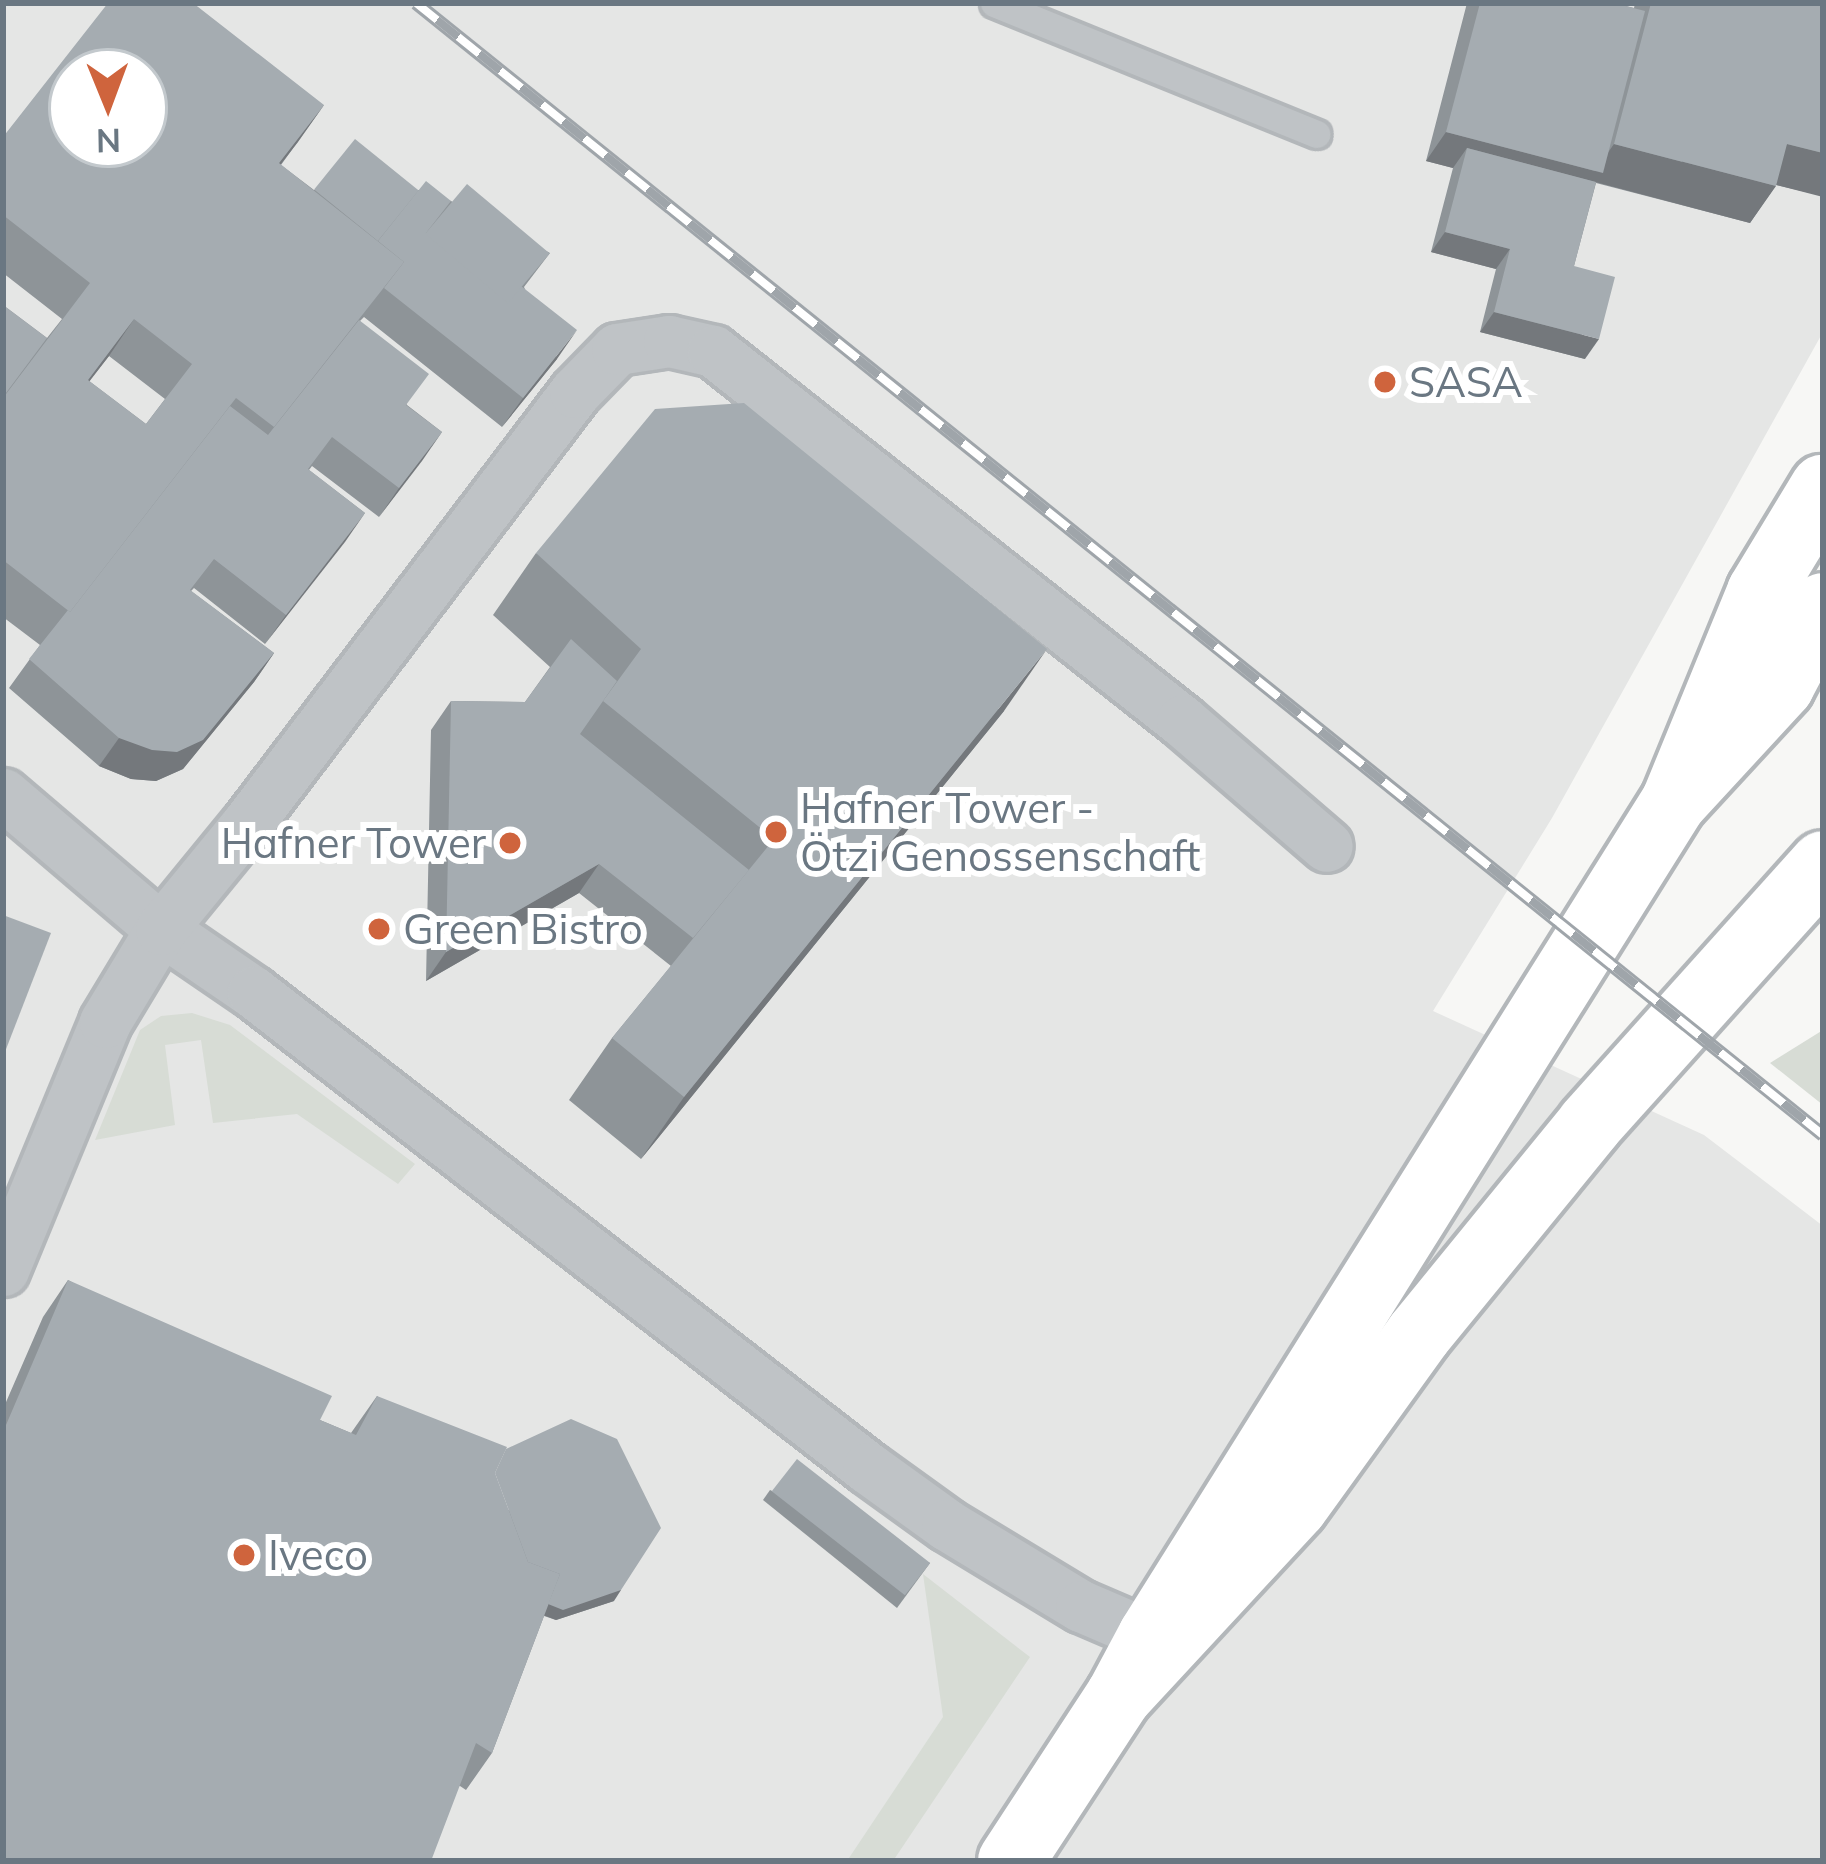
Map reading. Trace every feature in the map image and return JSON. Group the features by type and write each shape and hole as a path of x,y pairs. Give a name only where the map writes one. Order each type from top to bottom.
{"main road":[{"path":"1011,1861 1119,1696 1151,1636 1674,802 1760,592 1823,488"},
{"path":"1674,802 1802,672 1823,606"},
{"path":"1119,1696 1295,1506 1419,1334 1590,1124 1766,921 1823,864"}],"street":[{"path":"3,1270 105,1022 161,929 248,824 575,392 617,349 669,341 713,351 1182,722 1328,846"},
{"path":"3,794 161,929 253,992 946,1526 1081,1606 1151,1636"}],"lane":[{"path":"994,3 1316,134"}],"shaded area":[{"path":"3,3 1823,3 1823,332 1552,818 1433,1011 1704,1135 1823,1226 1823,1861 3,1861"},
{"path":"192,1013 230,1025 415,1164 398,1184 297,1114 213,1123 201,1040 165,1045 175,1125 95,1140 140,1030 161,1016"},
{"path":"1823,1030 1823,1105 1770,1063"},
{"path":"923,1574 1030,1657 893,1861 847,1861 943,1717"}],"building":[{"path":"108,3 193,3 324,105 279,163 404,262 274,427 236,398 70,612 3,560 3,398 90,283 3,215 3,137 48,80 48,168 168,168 168,48 73,48","holes":["134,319 192,364 146,424 88,380"]},
{"path":"1480,3 1614,3 1645,11 1603,173 1446,132"},
{"path":"1651,3 1823,3 1823,153 1787,144 1776,186 1614,144"},
{"path":"355,139 419,191 378,241 314,190"},
{"path":"1467,148 1596,182 1574,266 1615,277 1599,339 1494,312 1510,249 1445,232"},
{"path":"426,181 451,201 426,233 510,299 521,286 577,330 523,398 384,288 404,262 378,241"},
{"path":"467,184 550,253 508,303 425,234"},
{"path":"3,305 47,338 3,397"},
{"path":"359,320 429,374 406,405 442,432 399,488 332,437 308,469 365,513 286,615 214,559 190,590 274,653 203,740 177,752 152,750 119,738 29,659 230,406 268,435"},
{"name":"Hafner Tower - Ötzi Genossenschaft","path":"744,403 1047,649 684,1097 612,1038 774,839 603,701 641,649 536,553 655,409"},
{"path":"571,639 617,681 580,734 749,870 693,938 599,864 446,952 451,701 525,702"},
{"path":"3,915 51,933 3,1057"},
{"name":"Iveco","path":"68,1280 332,1396 320,1420 356,1435 377,1396 507,1447 495,1473 528,1562 560,1574 492,1753 476,1743 431,1861 3,1861 3,1432"},
{"path":"571,1419 617,1439 661,1528 621,1590 563,1610 548,1604 560,1574 528,1562 495,1473 506,1449"},
{"path":"797,1459 930,1563 905,1595 772,1491"}],"railway":[{"path":"416,3 1823,1135"}],"place":[{"name":"SASA","path":"1385,382"},
{"name":"Hafner Tower - Ötzi Genossenschaft","path":"776,832"},
{"name":"Hafner Tower","path":"510,843"},
{"name":"Green Bistro","path":"379,929"},
{"name":"Iveco","path":"244,1555"}]}
